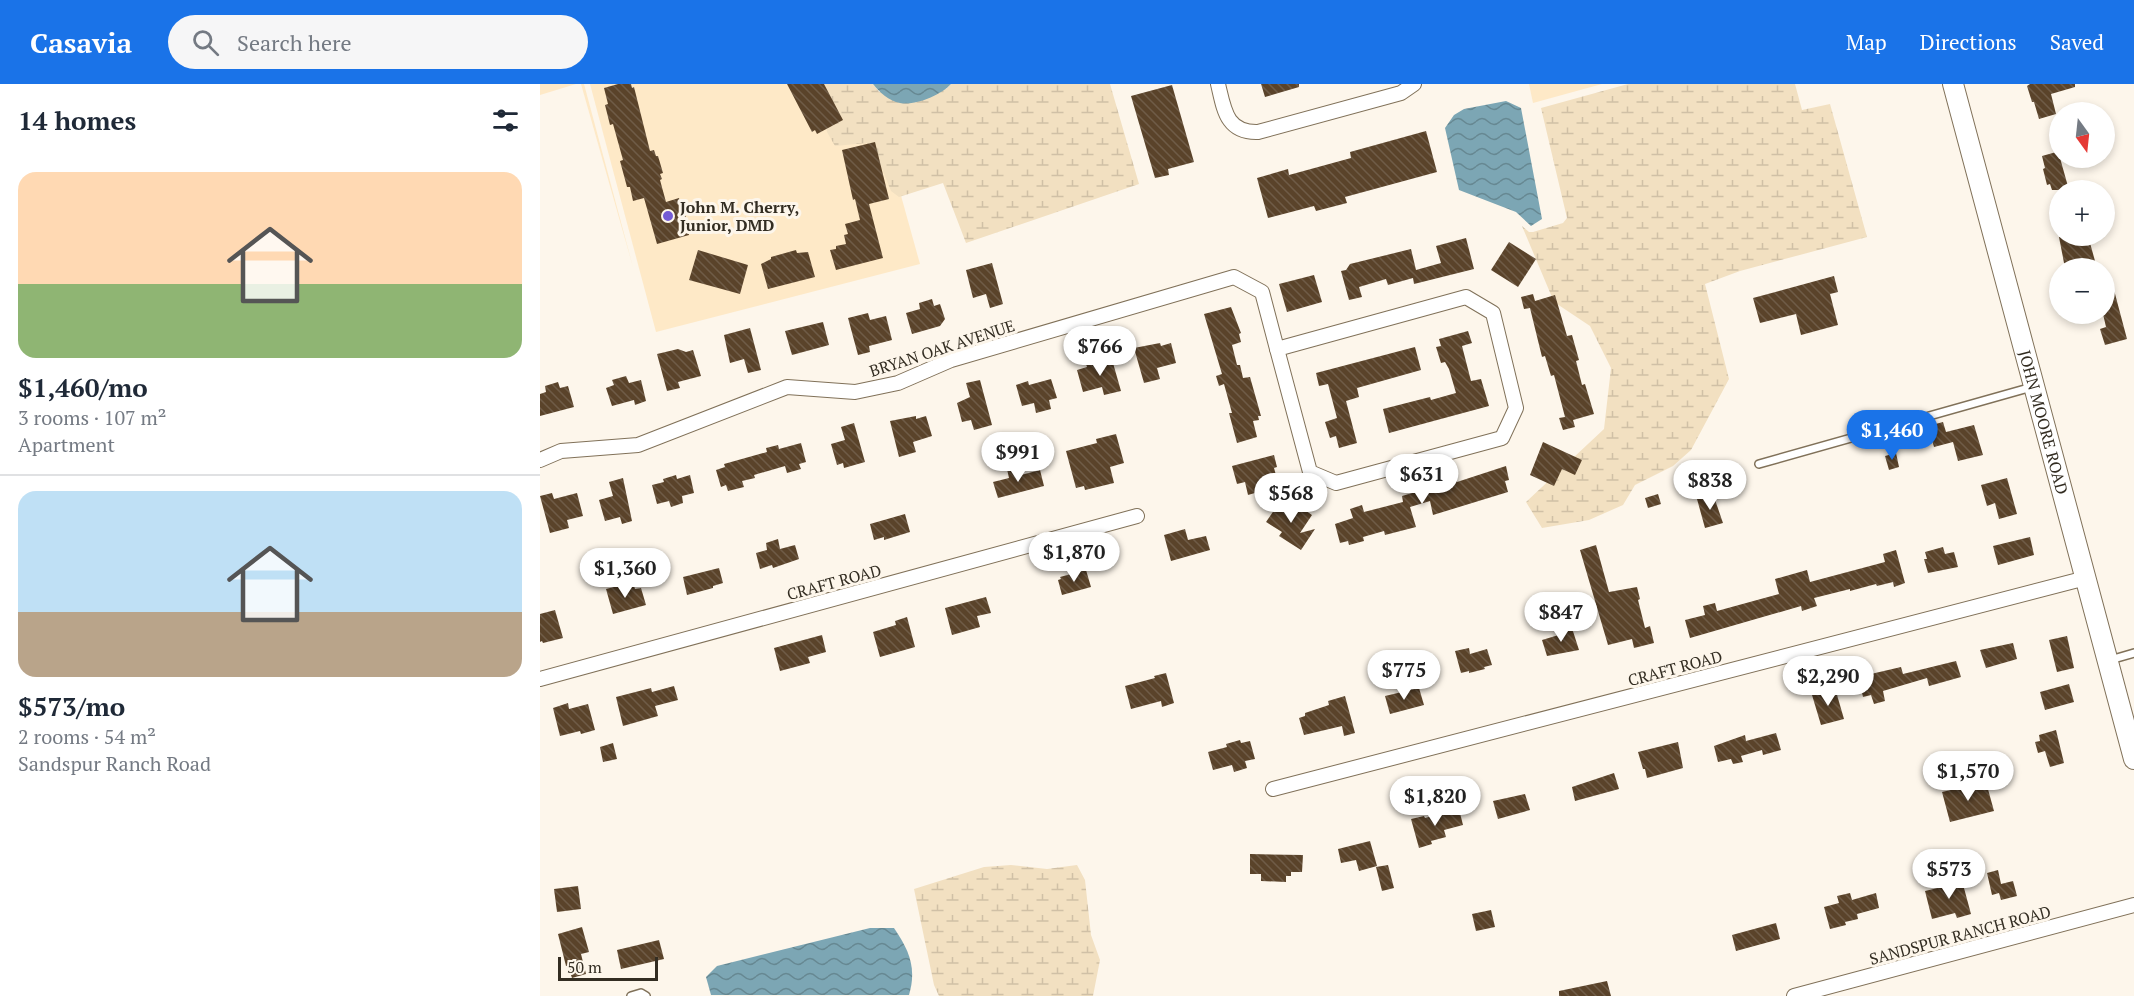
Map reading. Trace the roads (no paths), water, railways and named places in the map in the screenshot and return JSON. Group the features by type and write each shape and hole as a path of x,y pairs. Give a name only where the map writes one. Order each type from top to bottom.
{"street":[{"path":"1218,84 1230,122 1248,132 1258,132 1401,93 1414,84"},
{"name":"JOHN MOORE ROAD","path":"1953,84 2134,759"},
{"name":"BRYAN OAK AVENUE","path":"540,460 561,451 638,445 787,387 855,392 898,383 951,360 1234,277 1262,292 1277,349 1310,472 1336,483 1502,438 1516,408 1493,313 1466,297 1277,349"},
{"name":"CRAFT ROAD","path":"540,679 1137,516"},
{"name":"CRAFT ROAD","path":"1273,789 2086,578"},
{"name":"SANDSPUR RANCH ROAD","path":"1794,996 2134,905"}],"lane":[{"path":"1759,464 2034,386"},
{"path":"2108,661 2134,653"},
{"path":"631,996 641,993 646,996"}],"water":[{"path":"873,84 951,84 927,99 906,103 888,98"},
{"path":"1506,101 1521,108 1542,219 1531,226 1516,212 1459,190 1445,128 1454,115 1464,109"},
{"path":"870,928 894,928 899,936 912,968 909,995 711,995 706,977 717,966"}],"place":[{"name":"John M. Cherry, Junior, DMD","path":"668,216"}]}
